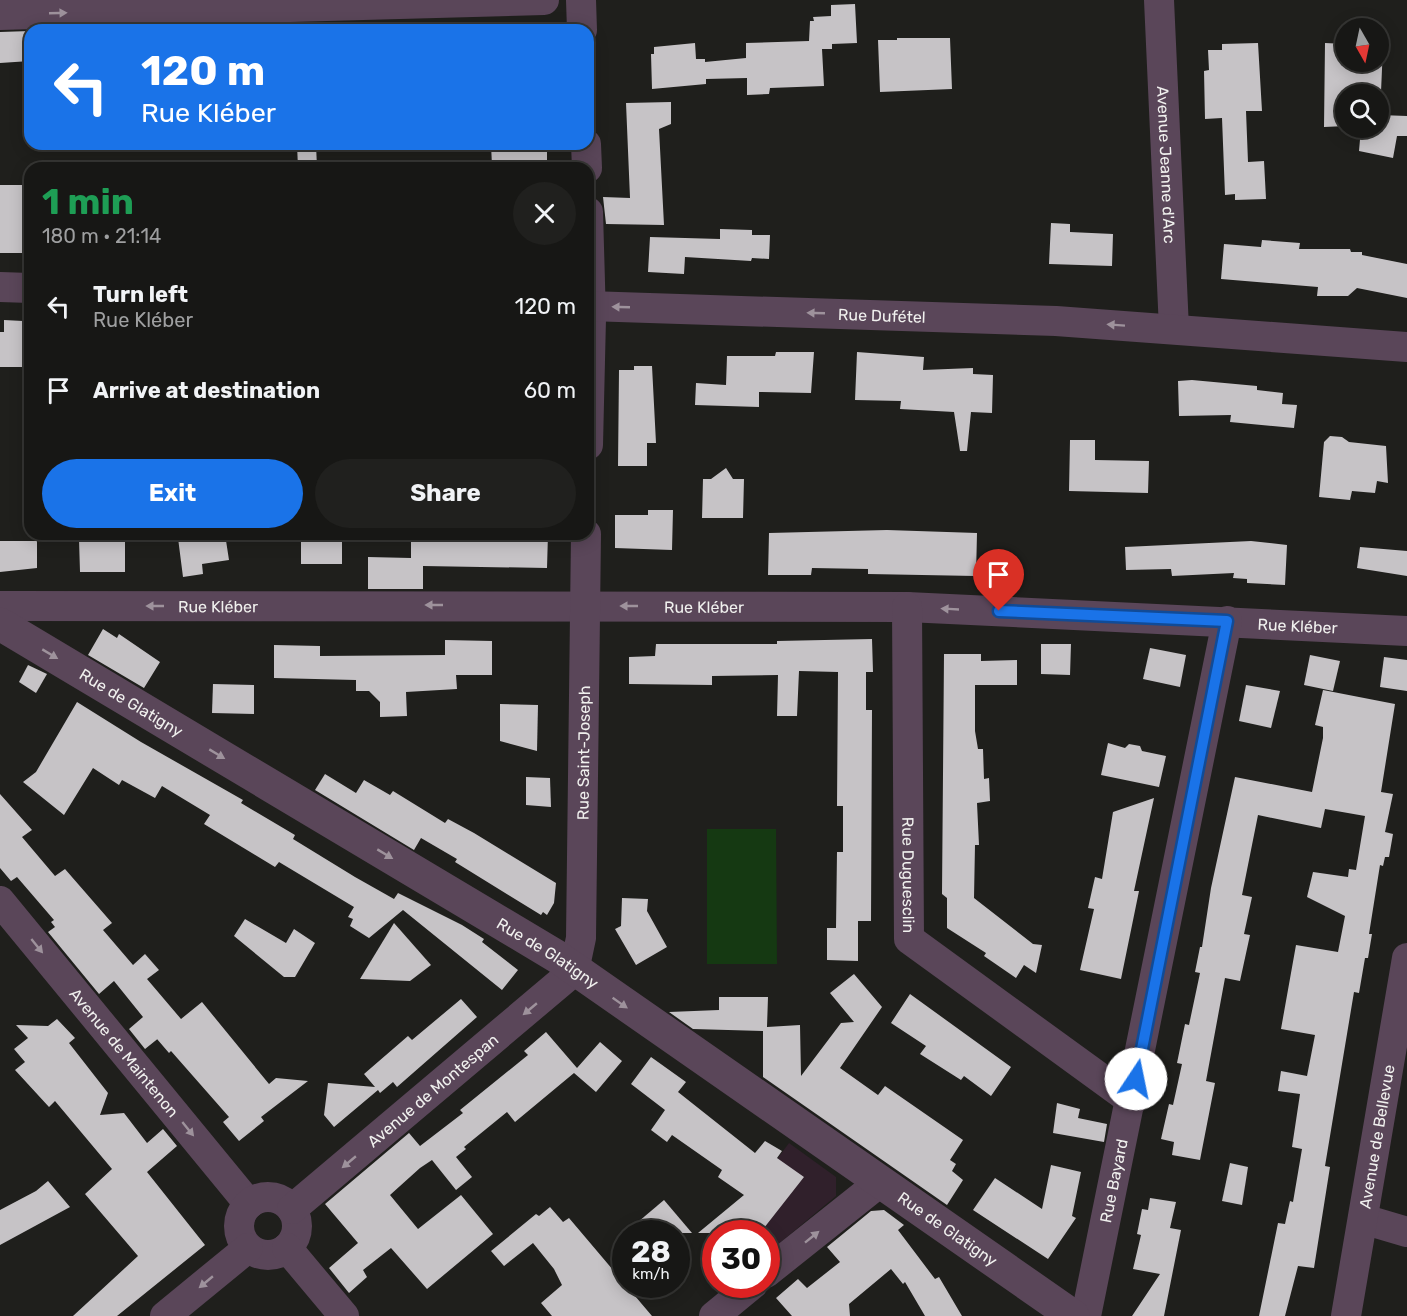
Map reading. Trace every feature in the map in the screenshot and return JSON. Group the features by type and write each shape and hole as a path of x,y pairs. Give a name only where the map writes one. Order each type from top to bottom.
{"street":[{"path":"0,15 544,0"},
{"path":"581,0 582,24"},
{"name":"Avenue Jeanne d'Arc","path":"1159,0 1174,328"},
{"path":"0,287 24,288"},
{"name":"Rue Dufétel","path":"594,306 1056,321 1407,347"},
{"name":"Rue Saint-Joseph","path":"574,971 581,938 586,540"},
{"name":"Rue Kléber","path":"0,606 907,607 1407,631"},
{"name":"Rue Duguesclin","path":"907,607 909,939 1132,1101"},
{"name":"Rue Bayard","path":"1086,1316 1132,1101 1227,621"},
{"name":"Rue de Glatigny","path":"0,624 556,956 574,971 1073,1316"},
{"name":"Avenue de Maintenon","path":"0,901 249,1204"},
{"name":"Avenue de Bellevue","path":"1346,1316 1407,958"},
{"name":"Avenue de Montespan","path":"292,1209 574,971"},
{"path":"780,1262 879,1183"},
{"path":"276,1198 292,1209 297,1225 296,1234 287,1248 272,1256 255,1253 248,1248 239,1230 243,1211 249,1204 257,1199 276,1198"},
{"path":"1363,1219 1407,1232"},
{"path":"165,1316 248,1248"},
{"path":"287,1248 345,1316"},
{"path":"714,1316 736,1298"}],"shaded area":[{"path":"789,1143 836,1177 836,1196 780,1243 780,1220 745,1220 738,1212"}],"green space":[{"path":"707,829 776,829 777,964 707,964"}],"building":[{"path":"855,4 857,43 832,44 832,49 822,49 824,86 770,88 769,94 747,95 747,78 706,79 706,84 652,89 651,54 654,54 654,47 695,43 696,59 705,59 705,62 746,58 746,43 809,41 810,21 814,21 813,17 831,16 831,5"},
{"path":"24,31 24,61 0,63 0,32"},
{"path":"897,38 950,38 952,89 880,92 878,40 897,40"},
{"path":"1258,43 1262,111 1246,111 1248,162 1264,161 1266,199 1235,200 1235,194 1225,195 1222,118 1205,119 1204,71 1209,70 1208,50 1222,50 1222,44"},
{"path":"1325,43 1335,43 1335,72 1382,72 1381,84 1335,84 1335,126 1324,127"},
{"path":"671,102 671,124 659,129 664,225 606,224 603,197 630,198 626,103"},
{"path":"1389,115 1407,116 1407,136 1397,136 1393,158 1359,151 1360,138 1389,138"},
{"path":"297,150 316,150 317,162 298,162"},
{"path":"491,150 547,150 547,162 492,162"},
{"path":"0,185 24,185 24,253 0,253"},
{"path":"1051,223 1070,224 1070,232 1113,234 1112,266 1049,264"},
{"path":"720,229 752,230 752,235 770,235 769,259 752,258 751,261 685,257 684,274 648,272 650,237 720,239"},
{"path":"1262,240 1300,243 1299,249 1350,249 1351,252 1362,252 1362,255 1407,264 1407,298 1357,288 1348,296 1317,296 1318,287 1221,279 1224,244 1261,247"},
{"path":"4,320 23,321 24,367 0,367 0,332 4,332"},
{"path":"776,352 814,352 811,393 759,392 759,407 695,405 696,383 726,385 727,356 775,356"},
{"path":"857,352 924,357 923,370 973,368 973,374 993,375 992,413 971,412 967,451 960,451 954,412 900,409 901,401 855,400"},
{"path":"634,366 652,366 656,443 647,443 647,466 618,466 619,370 634,370"},
{"path":"1192,380 1257,386 1257,390 1283,393 1282,404 1297,405 1294,428 1230,422 1231,415 1179,416 1178,381"},
{"path":"1330,436 1342,437 1349,442 1386,446 1388,483 1377,481 1375,493 1352,491 1350,500 1319,497 1324,442"},
{"path":"1070,440 1095,440 1095,460 1149,461 1148,493 1069,491"},
{"path":"726,468 733,479 744,479 743,518 702,518 703,479 711,479"},
{"path":"648,510 673,510 672,550 615,548 615,515 648,515"},
{"path":"887,530 977,533 976,576 868,574 868,569 812,568 811,575 768,575 769,533"},
{"path":"79,540 125,540 125,572 80,572"},
{"path":"178,540 226,540 229,560 202,564 203,574 183,577"},
{"path":"301,540 342,540 342,564 301,564"},
{"path":"411,540 548,540 547,568 423,566 423,589 368,589 368,557 411,558"},
{"path":"0,541 37,541 37,568 0,572"},
{"path":"1251,541 1287,545 1285,585 1247,583 1247,579 1233,578 1234,573 1172,576 1171,569 1126,570 1125,547"},
{"path":"1360,547 1407,551 1407,576 1357,568"},
{"path":"103,629 117,638 119,634 160,662 144,688 88,655"},
{"path":"872,639 873,672 866,672 866,710 872,710 871,921 858,921 858,961 827,960 827,928 836,928 837,852 843,852 843,806 837,806 838,672 799,671 797,716 777,716 778,675 712,676 712,685 629,684 629,657 655,656 656,644 777,644 777,641"},
{"path":"445,640 492,641 492,675 456,675 457,689 406,692 407,716 380,717 380,702 369,691 356,691 356,680 274,678 274,645 320,646 320,656 445,655"},
{"path":"1041,644 1071,644 1070,675 1041,674"},
{"path":"1150,648 1186,655 1180,687 1143,679"},
{"path":"944,654 981,654 981,661 1017,660 1017,685 975,685 975,731 978,749 983,749 984,779 989,778 990,801 977,803 979,845 975,845 974,898 1033,944 1042,945 1036,973 1024,965 1016,978 984,956 986,953 947,928 947,898 942,894"},
{"path":"1310,655 1340,661 1333,691 1304,685"},
{"path":"1384,657 1407,660 1407,691 1380,687"},
{"path":"28,665 47,674 36,693 19,682"},
{"path":"213,684 254,685 254,714 212,713"},
{"path":"1246,685 1280,691 1271,728 1239,721"},
{"path":"1323,690 1395,704 1381,792 1393,794 1385,832 1393,834 1389,857 1385,857 1383,866 1380,865 1369,934 1372,934 1368,958 1365,958 1359,993 1354,992 1325,1166 1330,1167 1314,1268 1298,1266 1285,1316 1259,1316 1278,1223 1285,1224 1290,1201 1293,1202 1302,1149 1292,1147 1300,1094 1278,1091 1281,1071 1307,1076 1315,1035 1281,1029 1296,945 1338,952 1345,916 1307,897 1313,872 1348,877 1349,869 1356,870 1365,816 1325,809 1321,828 1258,815 1242,895 1252,897 1244,934 1250,935 1240,981 1225,978 1206,1081 1215,1083 1200,1160 1172,1155 1174,1142 1161,1139 1169,1104 1173,1105 1182,1064 1177,1063 1185,1024 1189,1025 1200,973 1195,972 1200,947 1202,947 1211,888 1235,777 1312,792 1323,738 1323,727 1315,725"},
{"path":"77,702 141,742 243,800 241,803 295,835 293,839 355,877 394,899 398,893 462,925 484,939 482,942 518,970 502,990 403,910 369,938 350,926 353,919 348,917 354,907 279,862 275,867 204,824 210,815 162,786 155,798 122,780 119,785 93,768 64,815 23,782 36,772"},
{"path":"500,704 538,705 537,751 500,741"},
{"path":"1108,743 1125,748 1129,744 1140,746 1142,751 1166,756 1159,787 1101,775"},
{"path":"325,774 356,793 364,780 390,795 393,791 445,823 448,819 474,833 556,883 554,903 547,915 543,912 541,915 455,862 457,859 421,838 414,850 315,790"},
{"path":"526,777 550,778 551,807 526,805"},
{"path":"0,794 32,830 22,837 55,876 65,869 112,923 103,930 133,965 145,954 159,970 147,979 181,1019 202,1002 269,1084 276,1078 308,1081 261,1117 264,1121 239,1141 223,1122 229,1117 171,1051 169,1053 157,1039 145,1049 129,1029 143,1017 114,981 99,994 48,932 55,927 51,922 54,920 17,877 11,881 0,868"},
{"path":"1154,798 1134,891 1139,891 1121,979 1080,970 1094,909 1088,908 1095,877 1102,879 1113,812"},
{"path":"622,898 648,899 647,911 667,947 636,965 615,929 621,926"},
{"path":"245,919 286,943 294,929 315,943 295,977 284,977 234,936"},
{"path":"394,923 431,965 410,981 360,979"},
{"path":"854,974 882,1007 840,1068 878,1095 885,1086 963,1140 950,1160 956,1164 952,1171 963,1180 947,1205 763,1077 763,1031 693,1029 669,1012 719,1010 719,997 768,997 767,1027 800,1025 801,1076 841,1023 854,1022 830,993"},
{"path":"910,994 1011,1067 991,1096 964,1076 961,1080 920,1054 926,1046 891,1023"},
{"path":"461,999 477,1017 397,1087 393,1082 380,1093 378,1090 334,1127 324,1115 328,1083 375,1087 364,1074 408,1036 412,1040"},
{"path":"57,1019 75,1038 69,1043 108,1093 100,1115 124,1113 147,1143 163,1129 177,1146 147,1172 205,1245 117,1316 73,1316 138,1256 85,1194 112,1169 55,1101 49,1107 15,1070 25,1062 14,1049 28,1038 16,1025 48,1026"},
{"path":"546,1032 577,1068 600,1042 622,1061 596,1092 574,1073 515,1122 507,1112 464,1147 466,1149 456,1157 472,1177 456,1190 432,1160 420,1168 390,1195 418,1229 461,1195 493,1234 427,1289 391,1248 363,1270 367,1277 349,1293 329,1268 358,1243 325,1204 409,1133 420,1146 463,1113 460,1110 528,1055 524,1051"},
{"path":"651,1057 686,1082 678,1092 755,1153 765,1141 782,1151 777,1158 804,1177 770,1220 714,1220 744,1195 718,1177 722,1170 672,1135 667,1142 651,1130 665,1110 631,1084"},
{"path":"1057,1103 1080,1109 1078,1118 1107,1124 1104,1142 1053,1133"},
{"path":"1230,1163 1248,1167 1242,1205 1222,1201"},
{"path":"1051,1165 1081,1172 1072,1216 1076,1218 1048,1259 973,1210 995,1178 1042,1209"},
{"path":"48,1181 70,1207 0,1245 0,1210 36,1191"},
{"path":"1150,1198 1176,1202 1170,1228 1181,1230 1164,1316 1132,1316 1160,1274 1133,1269 1141,1235 1137,1234 1142,1209 1148,1210"},
{"path":"664,1200 681,1220 640,1220"},
{"path":"550,1207 563,1222 569,1218 612,1269 612,1298 637,1298 652,1316 552,1316 541,1303 562,1285 554,1269 533,1243 504,1266 491,1251 536,1214 539,1216"},
{"path":"884,1210 904,1225 898,1230 935,1279 939,1277 962,1316 925,1316 905,1282 903,1284 891,1269 849,1304 850,1316 792,1316 776,1298 780,1298 780,1295 798,1279 807,1288 840,1262 827,1247 871,1211"}],"route":[{"path":"999,611 1227,621 1136,1079"}]}
